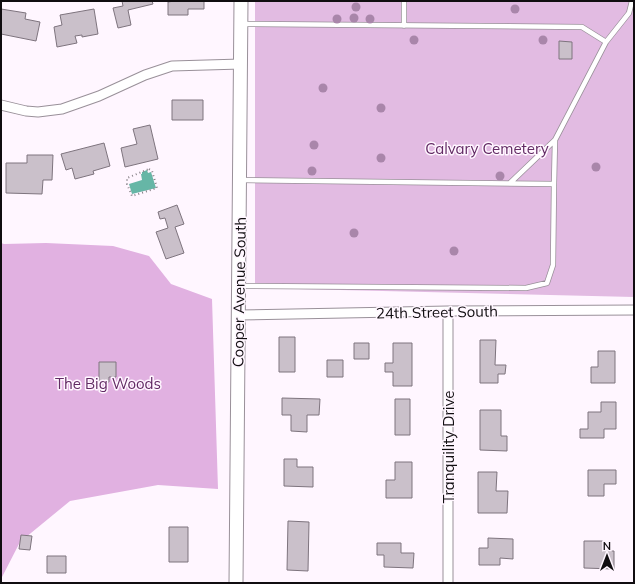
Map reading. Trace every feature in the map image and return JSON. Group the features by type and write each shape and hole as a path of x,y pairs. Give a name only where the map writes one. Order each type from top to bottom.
{"street":[{"name":"Cooper Avenue South","path":"236,583 241,1"},
{"path":"1,105 26,111 38,112 62,109 99,96 121,85 172,66 241,64"},
{"name":"24th Street South","path":"239,315 448,311 634,310"},
{"name":"Tranquility Drive","path":"448,311 448,583"}],"lane":[{"path":"404,1 404,26"},
{"path":"510,183 555,140 606,42 629,13 632,1"},
{"path":"241,24 582,27 606,42"},
{"path":"239,286 526,288 547,283 553,265 555,140"},
{"path":"240,180 554,184"}],"path":[{"path":"149,169 152,171 157,188 132,196 127,184 128,178 149,169"}],"green space":[{"name":"Calvary Cemetery","path":"255,1 634,1 634,297 255,288"},
{"name":"The Big Woods","path":"1,243 46,243 113,246 149,256 171,284 212,299 218,489 158,485 70,501 20,542 1,579"}],"shaded area":[{"path":"147,170 148,173 151,172 156,188 132,194 129,184 142,180 142,172"}],"building":[{"path":"122,1 152,1 153,4 128,10 131,25 118,28 113,8 123,6"},
{"path":"204,1 204,9 188,9 188,15 168,15 168,2"},
{"path":"1,9 26,13 25,19 40,22 36,41 1,34"},
{"path":"94,9 98,34 82,37 82,35 75,36 77,43 57,47 54,27 62,25 60,15"},
{"path":"559,41 572,42 572,59 559,59"},
{"path":"172,100 203,100 203,120 172,120"},
{"path":"150,125 158,159 125,167 121,148 137,144 133,129"},
{"path":"104,143 110,166 93,171 94,174 75,179 72,168 66,170 61,154"},
{"path":"27,155 53,155 52,180 43,180 42,194 6,193 6,163 27,163"},
{"path":"177,205 184,224 175,227 184,253 166,259 156,232 168,228 165,218 160,219 158,212"},
{"path":"279,337 295,337 295,372 279,372"},
{"path":"480,340 496,340 495,365 506,365 505,374 498,374 498,383 480,383"},
{"path":"354,343 369,343 369,359 354,359"},
{"path":"393,343 412,343 412,386 393,386 393,372 385,372 385,363 393,363"},
{"path":"598,351 615,351 615,383 591,383 591,367 598,367"},
{"path":"327,360 343,360 343,377 327,377"},
{"path":"99,362 116,362 116,377 109,377 109,382 99,382"},
{"path":"282,398 320,399 319,415 307,415 307,432 291,431 291,415 282,415"},
{"path":"395,399 410,399 410,435 395,435"},
{"path":"601,402 616,402 616,429 604,429 604,438 580,438 580,429 588,429 588,412 601,412"},
{"path":"480,410 501,410 501,436 507,436 507,451 480,450"},
{"path":"284,459 297,459 297,467 313,467 313,487 284,486"},
{"path":"395,462 412,462 412,498 386,498 386,480 395,480"},
{"path":"588,470 616,470 616,484 604,484 604,496 588,496"},
{"path":"478,472 497,472 496,491 508,491 507,513 478,513"},
{"path":"288,521 309,522 308,571 287,570"},
{"path":"169,527 188,527 188,562 169,562"},
{"path":"21,535 32,536 30,550 19,549"},
{"path":"488,538 513,539 513,559 500,558 500,565 479,565 479,548 488,548"},
{"path":"584,541 603,541 603,551 614,551 614,569 584,568"},
{"path":"377,543 401,543 401,553 414,553 413,568 384,567 384,555 377,555"},
{"path":"47,556 66,556 66,573 47,573"}]}
